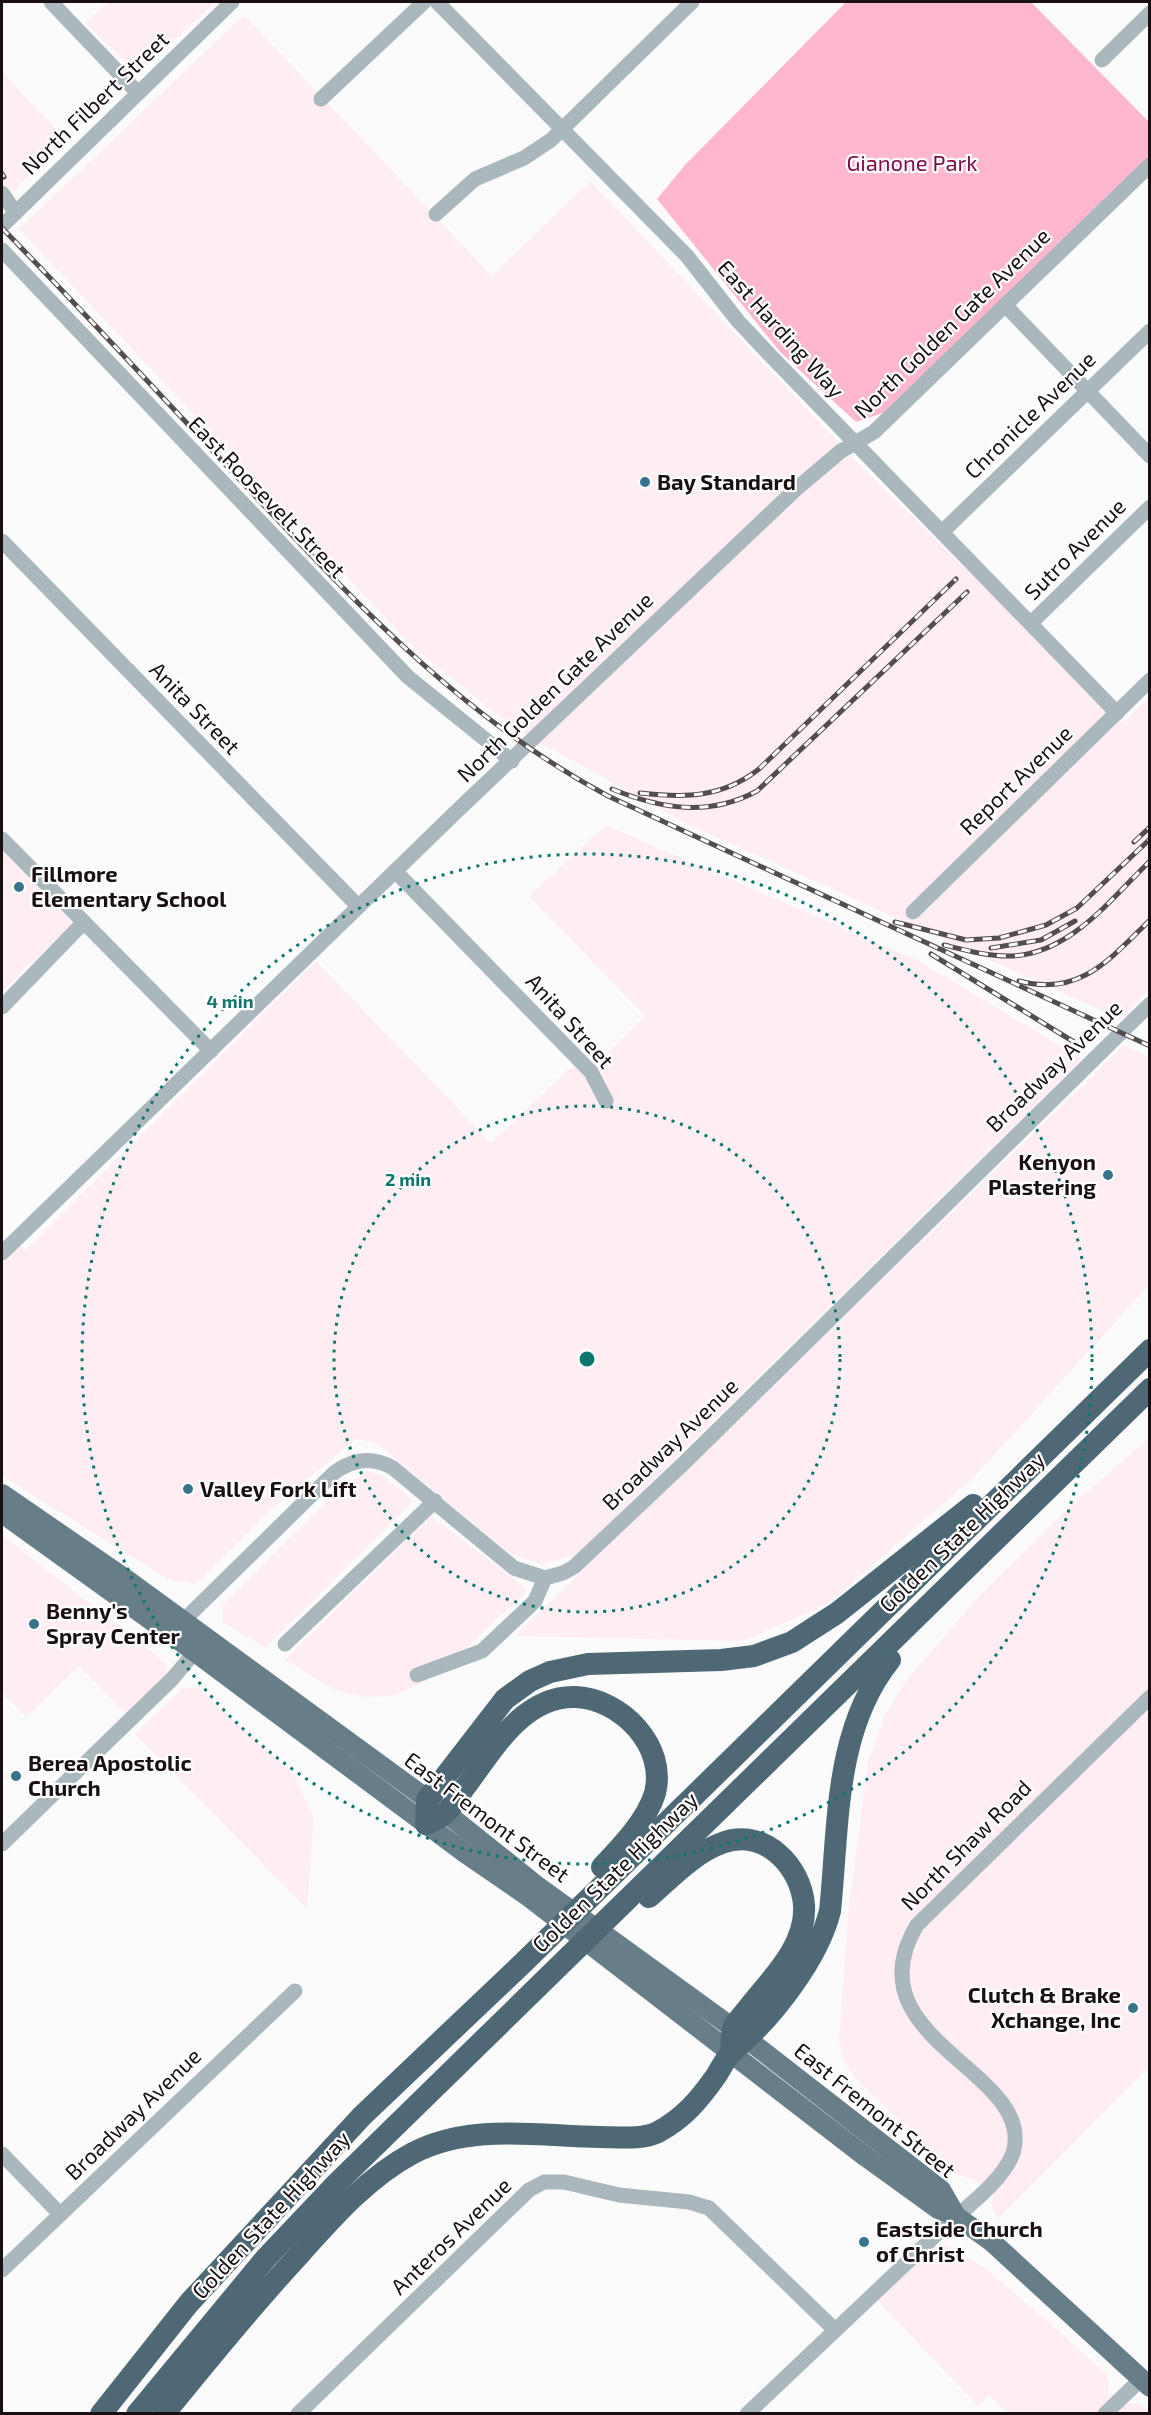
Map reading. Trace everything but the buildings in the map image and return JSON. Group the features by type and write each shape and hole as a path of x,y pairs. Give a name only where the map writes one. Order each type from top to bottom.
{"highway":[{"name":"Golden State Highway","path":"101,2414 189,2303 291,2190 362,2116 524,1962 1149,1350"},
{"name":"Golden State Highway","path":"137,2414 266,2258 337,2183 1149,1389"},
{"path":"524,1962 540,1932 611,1857 649,1807 655,1793 656,1769 649,1746 631,1720 605,1703 576,1697 545,1702 534,1706 519,1719 436,1819 427,1800 505,1699 550,1672 588,1664 721,1660 754,1656 792,1642 837,1613 927,1540 1051,1446"},
{"path":"738,2040 798,1974 825,1931 830,1911 847,1748 859,1708 889,1661 993,1542"},
{"path":"164,2414 257,2301 319,2232 382,2172 414,2152 452,2138 490,2133 624,2138 655,2134 686,2114 738,2040 783,1965 803,1923 800,1885 789,1865 776,1850 759,1843 723,1842 694,1859 614,1927 593,1932"}],"main road":[{"name":"East Fremont Street","path":"2,1494 183,1621 200,1644 625,1961 738,2040 866,2157 938,2209 956,2216 992,2242 1145,2383"},
{"name":"East Fremont Street","path":"2,1513 200,1644 427,1800"}],"street":[{"path":"51,2 137,92"},
{"name":"North Filbert Street","path":"2,226 137,92 232,2"},
{"path":"321,99 424,2"},
{"name":"East Harding Way","path":"436,2 687,256 738,321 854,444 871,458 1116,712"},
{"path":"436,214 475,179 524,158 561,130 692,2"},
{"path":"1102,60 1149,13"},
{"name":"North Golden Gate Avenue","path":"2,1253 395,870 795,490 841,452 874,432 1148,168"},
{"name":"North Filbert Street","path":"2,193 15,212"},
{"name":"East Roosevelt Street","path":"2,250 408,677 512,761"},
{"path":"1005,305 1149,456"},
{"name":"Chronicle Avenue","path":"942,532 1149,331"},
{"name":"Sutro Avenue","path":"1031,623 1149,507"},
{"name":"Anita Street","path":"2,541 358,906"},
{"name":"Report Avenue","path":"913,912 1149,680"},
{"path":"2,839 211,1051"},
{"name":"Anita Street","path":"395,870 591,1072 606,1101"},
{"path":"2,1007 84,921"},
{"name":"Broadway Avenue","path":"545,1578 563,1573 587,1556 1149,1004"},
{"path":"183,1621 335,1472 349,1463 372,1460 386,1463 514,1568 545,1578 534,1601 482,1651 417,1675"},
{"path":"285,1644 435,1501"},
{"path":"2,1844 172,1679 200,1644"},
{"name":"North Shaw Road","path":"747,2414 986,2189 1008,2164 1014,2146 1014,2127 1003,2105 913,2012 902,1981 902,1961 908,1939 917,1925 1149,1697"},
{"name":"Broadway Avenue","path":"2,2270 295,1991"},
{"path":"2,2154 60,2214"},
{"name":"Anteros Avenue","path":"298,2414 530,2190 544,2182 564,2182 619,2195 689,2202 709,2208 835,2330"},
{"path":"1105,2414 1145,2383"}],"shaded area":[{"path":"108,2 215,2 146,66 136,71 85,23"},
{"path":"244,15 492,276 590,181 858,463 1123,723 1149,697 1149,990 1120,1019 683,822 515,729 411,645 19,229"},
{"path":"2,72 66,140 12,192 2,181"},
{"path":"606,825 919,961 1082,1059 578,1554 541,1564 508,1553 377,1443 356,1439 274,1507 196,1584 168,1579 2,1476 2,1265 21,1246 25,1250 316,961 491,1143 569,1069 599,1062 645,1016 529,896"},
{"name":"Fillmore Elementary School","path":"2,851 73,923 2,991"},
{"path":"1124,1045 1149,1057 1149,1285 975,1476 828,1604 743,1641 515,1636"},
{"path":"1149,1438 1149,2067 998,2219 992,2207 993,2194 975,2180 955,2174 853,2076 843,2058 839,2040 848,1916 868,1761 885,1715 905,1682 981,1594 1072,1505"},
{"path":"367,1471 384,1476 413,1501 265,1648 223,1622 222,1606 329,1498"},
{"path":"431,1516 528,1590 459,1655 422,1667 427,1681 392,1696 362,1697 333,1689 285,1660"},
{"path":"2,1535 167,1664 167,1674 126,1714 79,1666 26,1717 2,1692"},
{"path":"183,1688 198,1688 294,1775 314,1817 307,1909 135,1734"},
{"path":"943,2244 955,2248 987,2270 1060,2332 1105,2373 1109,2382 1108,2391 1125,2404 1141,2404 1149,2413 1007,2413 989,2395 978,2406 877,2300 933,2248"}],"green space":[{"name":"Gianone Park","path":"846,2 1031,2 1149,122 1149,158 883,413 856,422 781,353 657,199 685,165"}],"railway":[{"path":"2,228 338,583 421,662 509,734 608,796 1150,1046"},
{"path":"640,793 702,794 717,791 745,779 759,769 956,579"},
{"path":"612,789 649,801 685,807 721,804 757,791 967,592"},
{"path":"1134,842 1150,827"},
{"path":"895,922 966,940 999,938 1046,925 1077,908 1150,839"},
{"path":"944,945 1000,956 1030,954 1050,947 1086,923 1150,861"},
{"path":"1019,981 1041,985 1060,984 1077,979 1107,961 1150,920"},
{"path":"991,948 1041,940 1075,921"},
{"path":"931,954 1074,1042"}],"place":[{"name":"Bay Standard","path":"645,482"},
{"name":"Fillmore Elementary School","path":"19,887"},
{"name":"Kenyon Plastering","path":"1108,1175"},
{"name":"Valley Fork Lift","path":"188,1489"},
{"name":"Benny's Spray Center","path":"34,1624"},
{"name":"Berea Apostolic Church","path":"16,1776"},
{"name":"Clutch & Brake Xchange, Inc","path":"1133,2008"},
{"name":"Eastside Church of Christ","path":"864,2242"}]}
